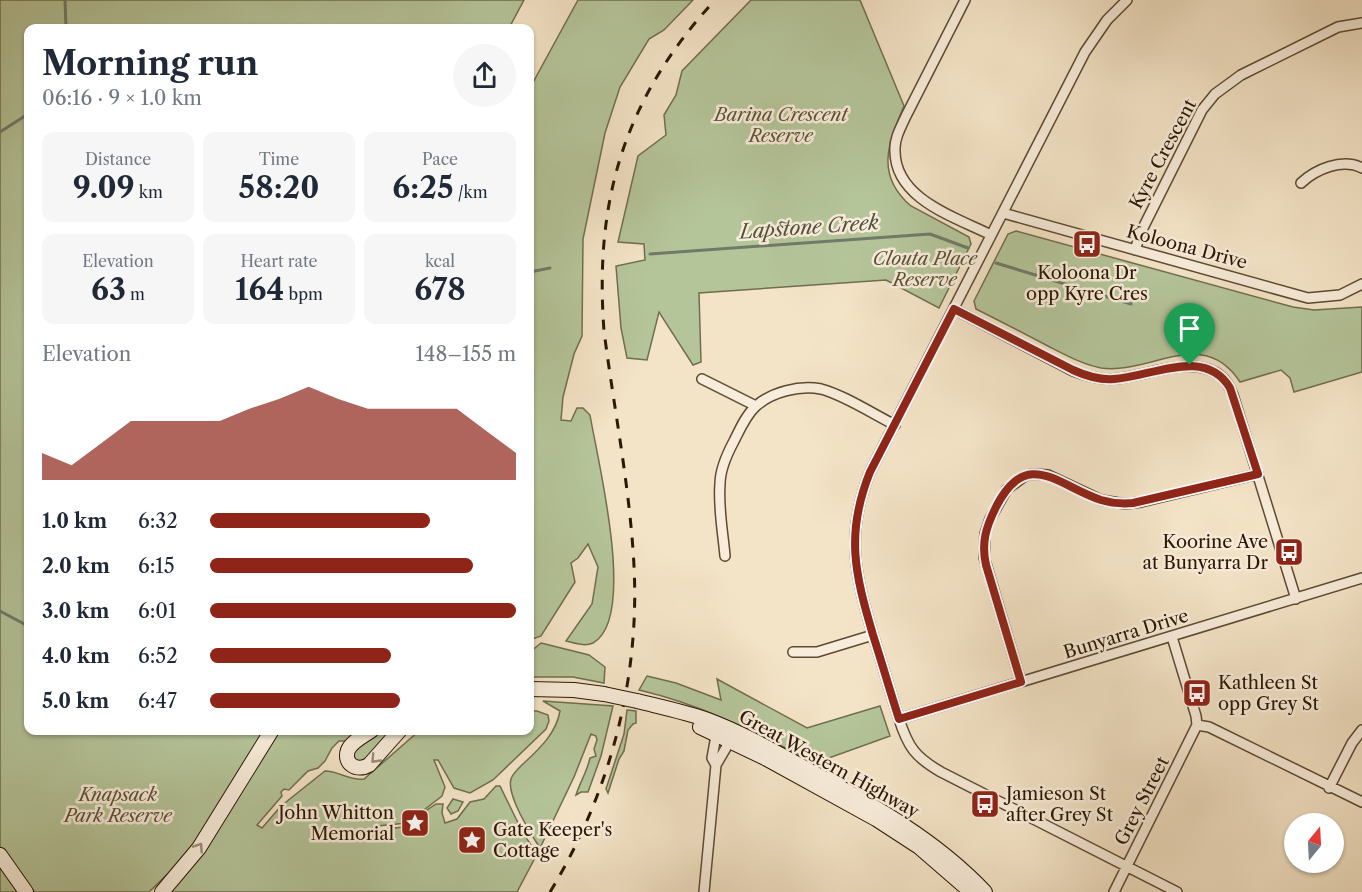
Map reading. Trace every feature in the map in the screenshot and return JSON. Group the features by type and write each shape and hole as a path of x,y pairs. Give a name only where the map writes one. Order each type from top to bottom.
{"main road":[{"name":"Great Western Highway","path":"534,689 574,690 637,701 684,713 717,729 755,741 881,810 916,832 945,854 985,892"},
{"name":"Great Western Highway","path":"717,729 730,741 908,839 942,864 971,892"},
{"path":"162,892 199,848 269,735"},
{"path":"366,735 349,749 347,757 353,767 363,769 369,765 396,735"},
{"path":"0,855 26,892"}],"street":[{"path":"966,0 906,116 894,151 899,172 912,192 991,235"},
{"path":"1126,0 1107,20 1085,52 865,485 855,530 856,573 899,719 912,751 926,763 1177,892"},
{"name":"Kyre Crescent","path":"1135,250 1141,232 1198,117 1215,94 1241,75 1327,32 1350,24 1362,23"},
{"path":"1301,183 1313,172 1341,164 1351,164 1362,168"},
{"name":"Koloona Drive","path":"1003,213 1308,297 1340,295 1362,284"},
{"path":"954,309 1073,370 1090,376 1115,379 1190,365 1210,369 1222,377 1230,388 1296,599"},
{"path":"702,379 756,406"},
{"path":"725,556 719,495 721,473 731,446 749,414 765,399 787,391 811,388 830,392 895,425"},
{"path":"1021,682 986,565 984,548 985,534 990,519 1002,495 1011,484 1032,474 1048,475 1101,500 1133,503 1258,474"},
{"name":"Bunyarra Drive","path":"899,719 1362,578"},
{"path":"793,652 817,652 873,635"},
{"path":"1172,637 1197,725 1209,727 1329,788 1362,802"},
{"name":"Grey Street","path":"1114,892 1197,725"},
{"path":"716,765 712,758 717,729"},
{"path":"1329,788 1362,730"},
{"path":"704,892 716,765 730,741"}],"green space":[{"name":"Knapsack Park Reserve","path":"0,0 524,0 511,24 24,24 24,735 353,735 346,741 339,741 318,768 308,771 289,790 284,789 281,792 282,796 257,825 262,828 281,806 325,771 354,779 364,779 414,735 534,735 534,711 537,711 548,715 549,721 546,729 493,780 470,793 454,788 438,760 434,760 445,787 442,796 407,823 377,826 350,839 360,841 379,830 403,827 414,821 417,824 420,822 418,816 436,804 443,804 442,813 445,823 457,819 470,802 484,799 496,786 500,786 523,833 537,854 517,892 169,892 186,856 149,892 35,892 0,848"},
{"path":"578,0 693,0 664,30 649,39 620,87 605,133 583,239 582,336 574,354 563,397 561,420 571,421 577,408 583,408 590,415 606,499 614,571 612,603 606,628 593,643 587,645 566,641 592,604 598,567 588,544 578,558 571,563 575,582 541,636 534,639 534,81"},
{"name":"Barina Crescent Reserve","path":"751,0 860,0 904,106 890,146 888,159 892,183 911,206 969,237 971,244 939,308 886,280 699,293 701,362 693,365 659,312 647,360 627,358 621,328 616,266 645,260 644,244 618,242 638,156 666,135 664,115 676,95 682,71"},
{"path":"1016,231 1293,307 1314,310 1362,307 1362,372 1294,392 1290,378 1281,370 1240,382 1225,365 1210,357 1193,354 1120,368 1101,368 1080,361 976,309 974,301 1008,234"},
{"path":"541,643 589,655 605,667 604,683 573,677 534,677 534,649"},
{"path":"647,676 676,683 721,700 717,679 807,728 880,706 890,736 815,763 708,712 639,690"},
{"path":"543,701 613,706 601,756 588,792 576,795 590,758 596,756 594,749 597,740 596,736 591,734 574,777 540,848 520,814 510,786 513,775 535,753 555,727 560,711"},
{"path":"627,710 636,711 636,723 628,730 624,751 619,759 608,793 606,789 624,734"},
{"path":"373,735 388,735 377,749 358,762 352,757 356,747"},
{"path":"453,799 463,802 458,811 451,814 447,808"},
{"path":"0,867 20,892 0,892"}],"waterway":[{"path":"65,0 66,24"},
{"path":"0,132 24,117"},
{"name":"Lapstone Creek","path":"650,254 930,234 968,248"},
{"name":"Lapstone Creek","path":"996,263 1131,304"},
{"name":"Lapstone Creek","path":"534,271 550,268"},
{"name":"Lapstone Creek","path":"0,611 24,624"}],"railway":[{"path":"550,892 571,855 604,777 626,694 632,652 635,609 632,537 604,331 602,283 604,237 611,194 622,153 638,113 658,74 684,37 715,0"}],"place":[{"name":"Koloona Dr opp Kyre Cres","path":"1087,244"},
{"name":"Koorine Ave at Bunyarra Dr","path":"1289,552"},
{"name":"Kathleen St opp Grey St","path":"1197,693"},
{"name":"Jamieson St after Grey St","path":"985,804"},
{"name":"John Whitton Memorial","path":"415,823"},
{"name":"Gate Keeper's Cottage","path":"472,840"}],"route":[{"path":"954,309 1081,374 1115,379 1190,365 1210,369 1227,381 1258,474 1133,503 1101,500 1048,475 1032,474 1011,484 1002,495 987,527 984,556 1021,682 899,719 856,573 854,541 856,519 870,472 954,309"}],"park label":[{"name":"Clouta Place Reserve","path":"925,269"}]}
